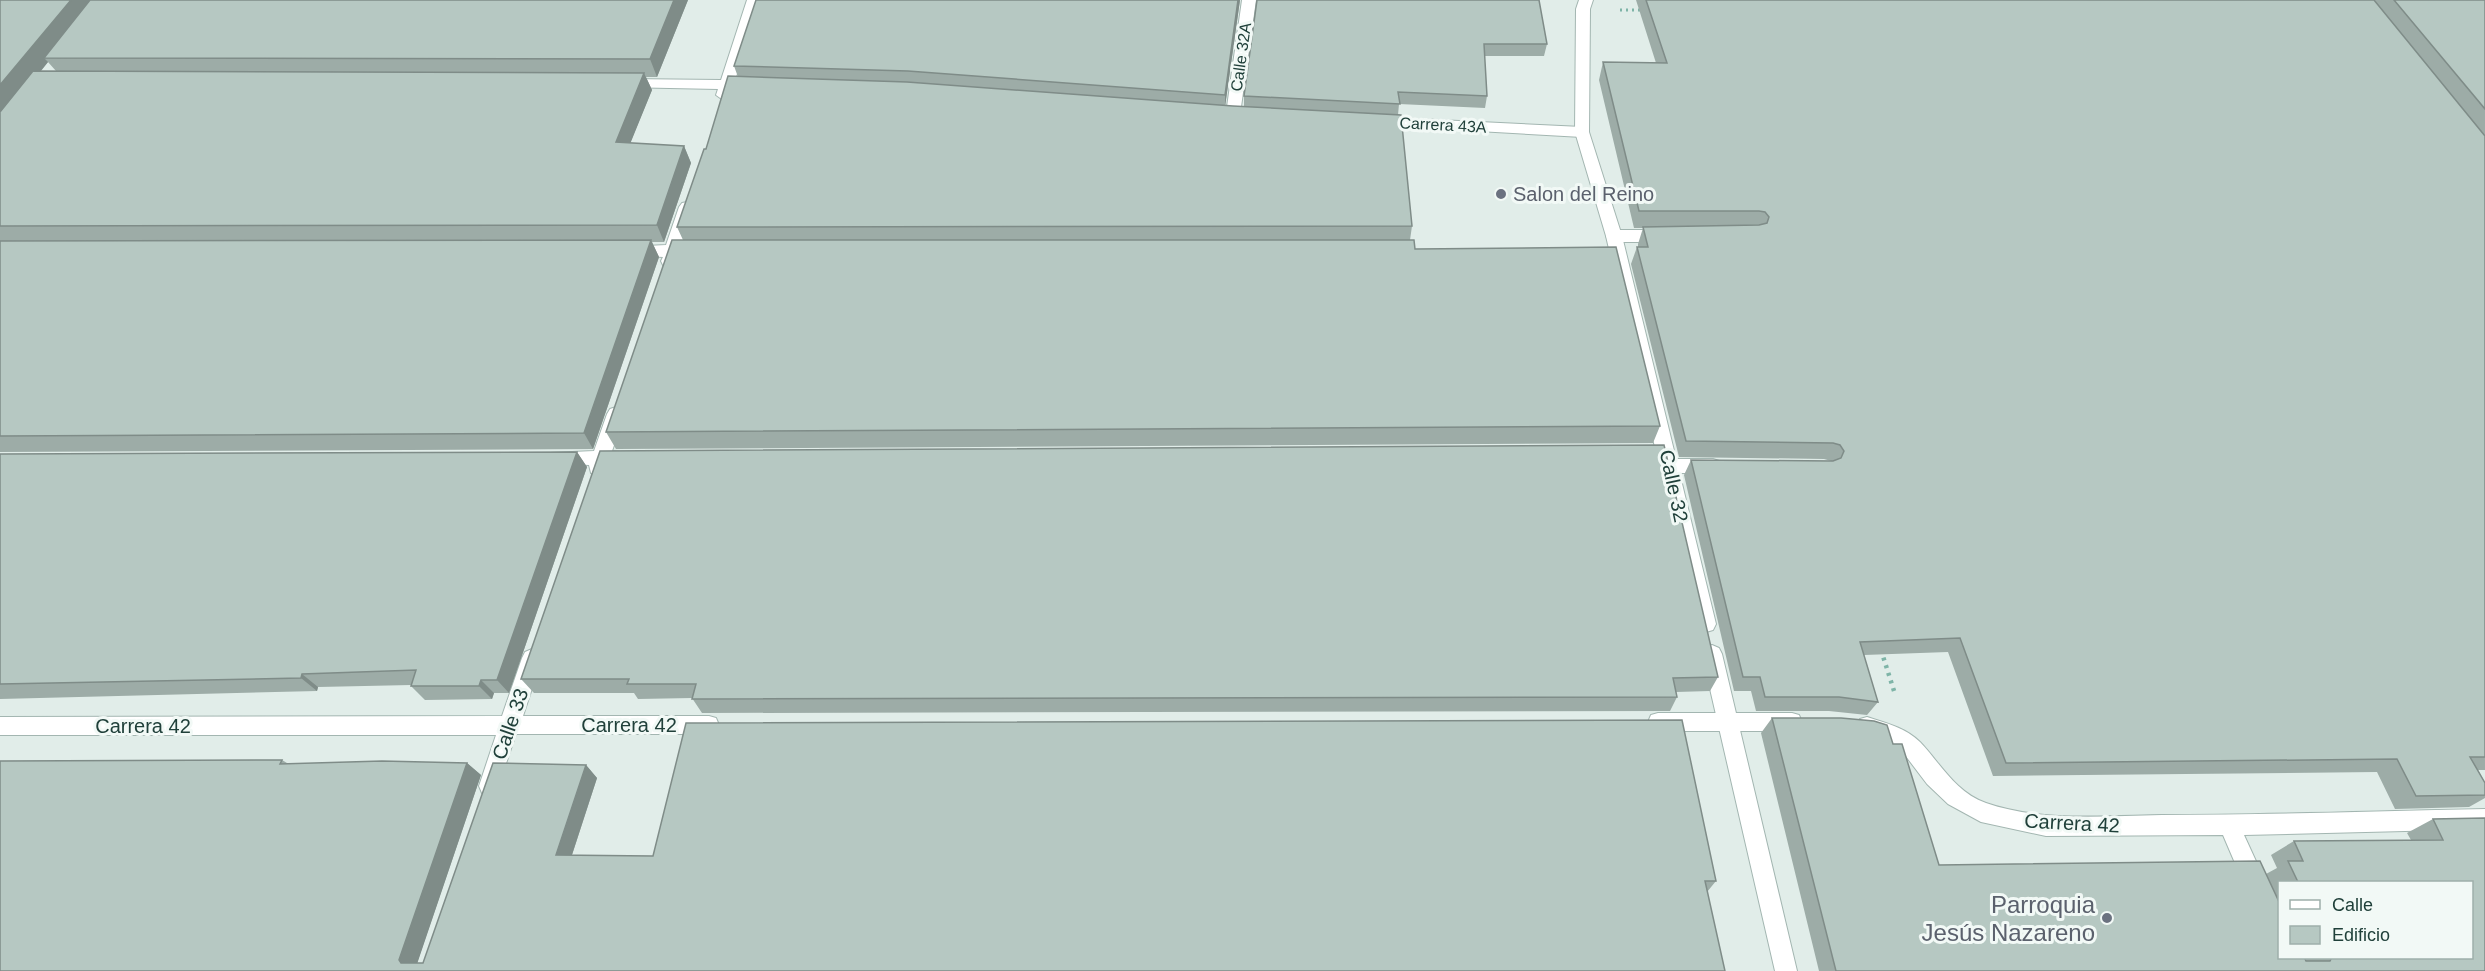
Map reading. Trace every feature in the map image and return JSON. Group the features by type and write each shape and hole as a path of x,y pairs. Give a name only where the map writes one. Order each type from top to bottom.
{"street":[{"path":"720,107 754,0"},
{"name":"Calle 32A","path":"1233,114 1249,0"},
{"name":"Calle 32","path":"1585,5 1582,132 1668,459 1786,971"},
{"path":"607,84 761,86"},
{"name":"Carrera 43A","path":"1361,121 1582,132"},
{"path":"665,273 691,195"},
{"path":"1612,244 1683,236"},
{"path":"613,251 708,251"},
{"path":"593,480 623,393"},
{"path":"1643,452 1668,459 1729,467"},
{"path":"542,458 637,458"},
{"name":"Calle 33","path":"483,804 540,636"},
{"path":"1644,722 1807,722"},
{"name":"Carrera 42","path":"1851,724 1894,735 1912,748 1934,777 1955,797 1981,812 2046,826 2229,825 2485,819"},
{"name":"Carrera 42","path":"0,726 724,725"},
{"path":"2229,825 2266,906"}],"path":[{"path":"1585,5 1650,10"},
{"path":"1880,648 1912,748"}],"building":[{"path":"0,0 71,0 0,85"},
{"path":"90,0 674,0 650,59 44,58"},
{"path":"756,0 1238,0 1225,95 908,71 734,66"},
{"path":"1257,0 1539,0 1547,44 1484,44 1487,96 1398,92 1400,104 1244,96"},
{"path":"1646,0 2374,0 2485,136 2485,757 2470,757 2485,783 2485,795 2416,796 2397,759 2006,763 1960,638 1860,642 1878,702 1839,697 1765,697 1760,677 1743,677 1691,460 1833,461 1841,458 1844,451 1840,445 1833,443 1686,441 1637,247 1648,247 1643,227 1759,225 1767,223 1769,217 1765,212 1759,211 1639,211 1603,62 1667,63"},
{"path":"2394,0 2485,0 2485,109"},
{"path":"33,71 644,73 616,142 684,146 657,225 0,226 0,112"},
{"path":"728,76 907,82 1233,106 1401,115 1412,226 677,227 704,149 706,149"},
{"path":"651,240 584,433 0,436 0,241"},
{"path":"672,240 1414,240 1415,249 1616,247 1660,426 606,432"},
{"path":"1664,445 1718,677 1673,678 1677,697 692,699 696,684 627,684 629,679 521,679 600,451"},
{"path":"577,452 497,680 481,680 479,686 411,686 416,670 302,674 301,678 0,684 0,454"},
{"path":"1772,718 1841,718 1874,721 1887,725 1893,744 1902,744 1939,865 2260,861 2278,900 2278,959 2330,961 2331,959 2473,959 2473,881 2298,881 2288,861 2303,861 2294,841 2443,840 2433,819 2485,818 2485,971 1836,971"},
{"path":"1682,720 1716,881 1705,881 1725,971 0,971 0,761 282,760 280,764 382,761 467,763 399,960 401,963 423,963 493,763 586,765 556,855 653,856 686,723"}],"place":[{"name":"Salon del Reino","path":"1501,194"},
{"name":"Parroquia Jesús Nazareno","path":"2107,918"}]}
